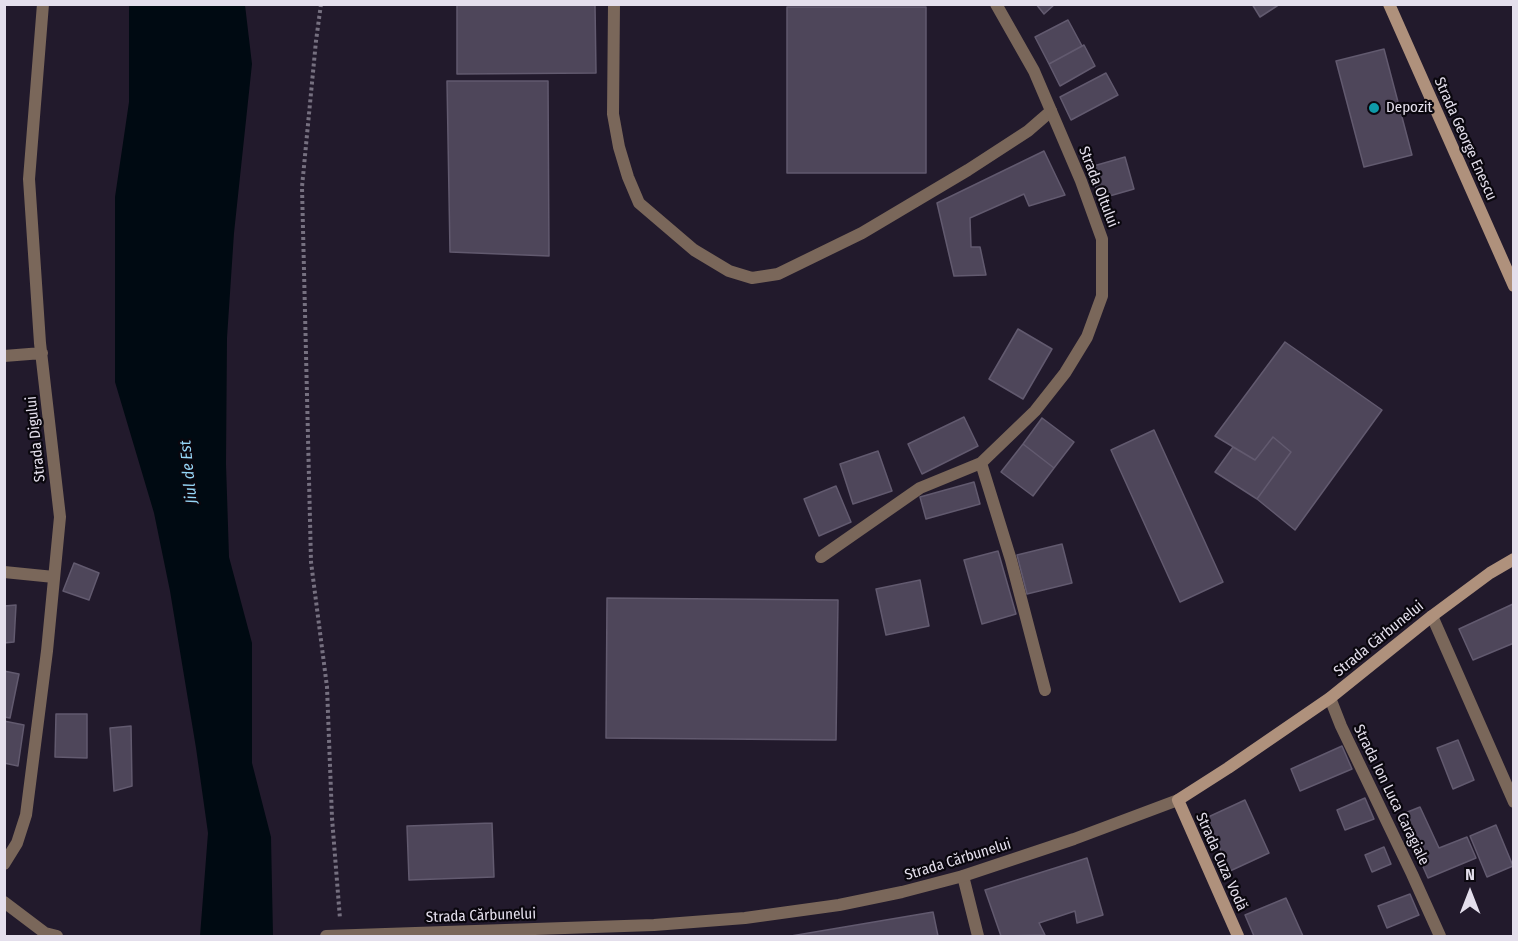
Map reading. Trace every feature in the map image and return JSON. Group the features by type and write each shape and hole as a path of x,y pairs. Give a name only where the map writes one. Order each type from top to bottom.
{"street":[{"name":"Strada Digului","path":"4,864 17,843 26,815 47,651 60,517 42,353 29,179 43,4"},
{"path":"614,4 613,114 619,147 639,203 694,250 729,271 752,278 778,274 862,233 968,170 1028,131 1051,111"},
{"name":"Strada Oltului","path":"821,557 920,488 981,463 1035,411 1065,373 1087,337 1102,296 1102,239 1034,70 996,4"},
{"name":"Strada George Enescu","path":"1389,4 1514,286"},
{"path":"4,356 42,353"},
{"path":"981,463 1011,560 1045,690"},
{"name":"Strada Cărbunelui","path":"326,936 654,925 745,918 839,905 963,876 1074,839 1178,800 1330,698 1432,616 1490,573 1514,559"},
{"path":"4,572 54,577"},
{"path":"1432,616 1514,802"},
{"name":"Strada Ion Luca Caragiale","path":"1330,698 1440,936"},
{"name":"Strada Cuza Vodă","path":"1178,800 1238,936"},
{"path":"963,876 978,936"},
{"path":"4,902 43,935 57,936"}],"path":[{"path":"321,4 302,187 311,562 327,687 332,818 341,936"}],"water":[{"name":"Jiul de Est","path":"129,5 245,5 252,64 234,233 227,338 226,464 229,557 252,643 252,763 271,837 273,936 200,936 208,833 196,748 170,591 154,513 115,382 115,197 129,102"}],"building":[{"path":"457,4 595,4 596,73 457,74"},
{"path":"1036,4 1055,4 1044,14"},
{"path":"1252,4 1280,4 1260,17"},
{"path":"787,7 926,7 926,173 787,173"},
{"path":"1068,20 1082,46 1049,64 1035,37"},
{"path":"1084,45 1095,66 1060,86 1049,64"},
{"name":"Depozit","path":"1384,49 1412,155 1364,167 1336,61"},
{"path":"1106,73 1118,95 1071,120 1060,97"},
{"path":"447,81 548,81 549,256 450,252"},
{"path":"1044,151 1065,195 1029,206 1024,194 970,218 971,247 980,247 986,275 954,276 937,203"},
{"path":"1125,157 1134,189 1099,199 1090,167"},
{"path":"1018,329 1052,349 1023,399 989,379"},
{"path":"1285,342 1382,410 1295,530 1257,499 1291,452 1273,437 1255,460 1215,436"},
{"path":"964,417 978,446 922,474 908,444"},
{"path":"1042,418 1074,442 1054,468 1023,444"},
{"path":"1154,430 1223,582 1180,602 1111,450"},
{"path":"1273,437 1291,452 1257,499 1215,472 1233,447 1255,460"},
{"path":"1023,444 1054,468 1033,496 1001,472"},
{"path":"878,451 892,491 853,504 840,464"},
{"path":"974,482 980,504 926,519 920,497"},
{"path":"836,486 851,522 819,536 804,499"},
{"path":"1062,544 1072,583 1027,594 1017,555"},
{"path":"998,551 1016,614 982,624 964,560"},
{"path":"74,563 99,573 89,600 63,591"},
{"path":"920,580 929,626 886,635 876,589"},
{"path":"607,598 838,600 836,740 606,738"},
{"path":"1513,604 1514,643 1473,660 1459,629"},
{"path":"16,605 14,642 4,643 4,606"},
{"path":"4,671 19,674 10,718 4,717"},
{"path":"56,714 87,714 87,758 55,757"},
{"path":"4,721 24,725 18,766 4,763"},
{"path":"131,726 132,786 114,791 110,728"},
{"path":"1458,740 1474,780 1453,789 1437,748"},
{"path":"1342,746 1352,769 1300,791 1291,769"},
{"path":"1365,798 1374,819 1345,830 1337,810"},
{"path":"1245,800 1269,853 1230,871 1206,818"},
{"path":"1420,807 1439,848 1467,837 1476,858 1428,878 1400,815"},
{"path":"492,823 494,877 409,880 407,826"},
{"path":"1496,825 1513,866 1487,877 1470,836"},
{"path":"1384,847 1391,864 1372,872 1365,855"},
{"path":"1087,858 1103,915 1077,923 1075,911 1039,923 1045,935 1001,936 985,890"},
{"path":"1410,894 1419,915 1387,928 1378,906"},
{"path":"1286,898 1303,936 1254,936 1245,915"},
{"path":"933,912 938,936 791,936"}],"place":[{"name":"Depozit","path":"1374,108"}]}
